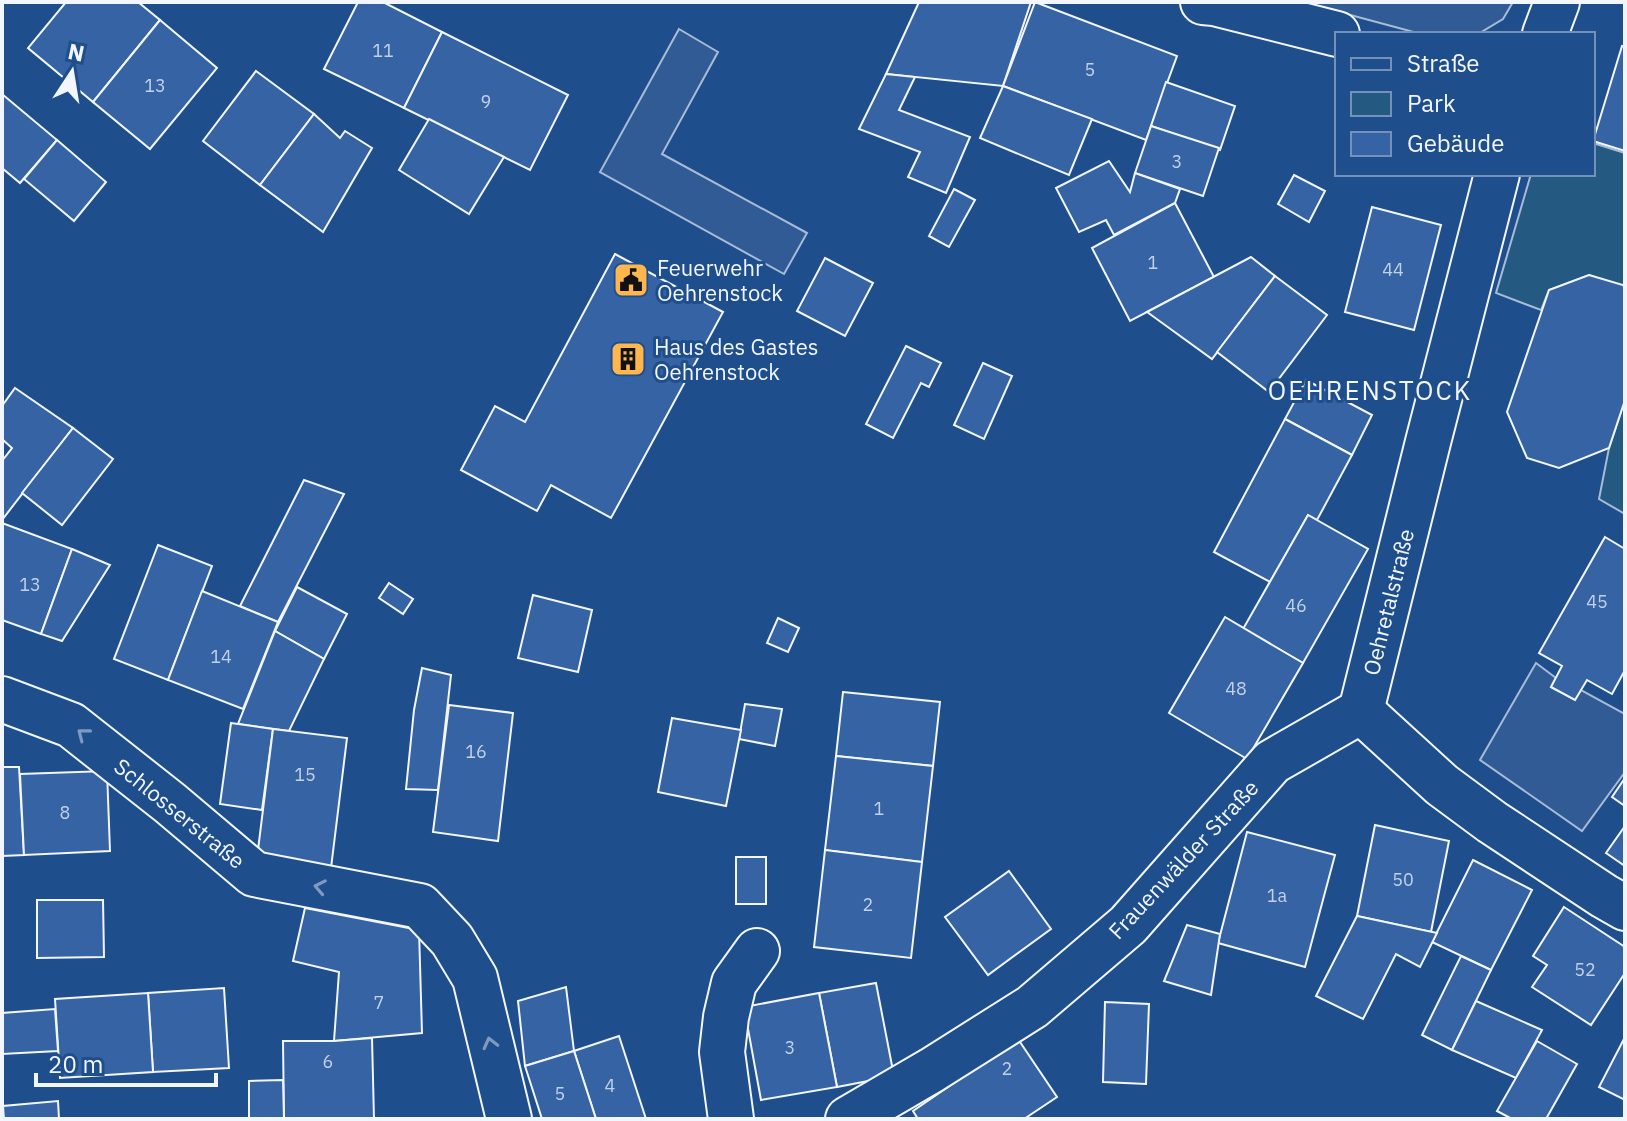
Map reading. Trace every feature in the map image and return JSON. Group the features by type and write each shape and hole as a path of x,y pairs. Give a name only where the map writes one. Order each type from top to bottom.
{"street":[{"path":"1203,2 1335,33"},
{"path":"1546,32 1557,2"},
{"name":"Oehretalstraße","path":"1361,711 1496,176"},
{"name":"Schlosserstraße","path":"2,699 71,725 254,874 420,906 452,940 475,978 509,1119"},
{"path":"1361,711 1442,785 1492,822 1625,908"},
{"name":"Frauenwälder Straße","path":"848,1119 1032,1007 1128,925 1272,762 1361,711"},
{"path":"731,1119 722,1052 726,1017 734,983 757,951"}],"green space":[{"path":"1595,144 1625,153 1625,288 1589,275 1549,290 1541,310 1496,293 1530,176 1595,176"},
{"path":"1625,400 1625,514 1599,499 1609,448"}],"shaded area":[{"path":"1302,2 1513,2 1503,19 1481,32 1414,32"},
{"path":"679,29 718,52 662,154 807,233 784,274 600,172"},
{"path":"1536,663 1556,678 1551,687 1575,700 1581,690 1625,714 1625,772 1582,831 1480,760"}],"building":[{"path":"66,2 138,2 160,20 93,102 28,48"},
{"path":"358,2 383,2 442,32 404,108 324,69"},
{"path":"919,2 1031,2 1003,86 886,74"},
{"path":"1035,2 1177,56 1146,140 1003,86"},
{"path":"160,20 217,68 150,149 93,102"},
{"path":"442,32 568,95 530,170 404,108"},
{"path":"1622,46 1625,47 1625,151 1595,142"},
{"path":"256,71 314,114 260,185 203,141"},
{"path":"886,74 915,77 899,110 970,137 946,193 908,177 920,152 859,129"},
{"path":"1166,82 1235,106 1220,150 1151,126"},
{"path":"1003,86 1092,119 1069,175 980,138"},
{"path":"2,94 57,140 20,183 2,168"},
{"path":"314,114 340,138 345,131 372,148 323,232 260,185"},
{"path":"429,119 504,157 469,214 399,170"},
{"path":"1151,126 1219,148 1203,196 1135,173"},
{"path":"57,140 106,182 74,221 24,179"},
{"path":"1109,161 1130,192 1135,173 1180,189 1175,203 1114,235 1106,220 1079,232 1056,188"},
{"path":"1294,175 1325,191 1309,222 1278,204"},
{"path":"954,189 975,200 949,247 929,236"},
{"path":"1175,203 1214,277 1130,321 1092,248"},
{"path":"1372,207 1441,225 1414,330 1345,312"},
{"name":"Haus des Gastes Oehrenstock","path":"615,254 723,312 611,518 551,485 537,511 461,470 495,406 525,422"},
{"path":"1251,257 1275,276 1212,359 1147,312"},
{"path":"825,258 873,283 845,336 797,311"},
{"path":"1589,275 1625,288 1625,400 1609,448 1559,468 1527,458 1507,412 1549,290"},
{"path":"1275,276 1327,315 1269,392 1217,352"},
{"path":"906,346 941,363 929,387 921,383 893,438 866,424"},
{"path":"983,363 1012,376 984,439 954,425"},
{"path":"1306,380 1372,415 1352,455 1285,419"},
{"path":"15,388 73,428 2,520 2,461 12,448 2,439 2,406"},
{"path":"1285,419 1352,455 1317,520 1308,515 1270,582 1214,552"},
{"path":"73,428 113,459 62,525 22,493"},
{"path":"304,480 344,494 278,622 240,606"},
{"path":"1308,515 1368,549 1303,663 1243,629"},
{"path":"2,523 72,549 41,634 2,620"},
{"path":"1605,537 1625,549 1625,670 1612,694 1587,680 1575,700 1551,687 1562,666 1539,653"},
{"path":"158,545 212,566 168,680 114,659"},
{"path":"72,549 110,565 62,641 41,634"},
{"path":"389,583 413,599 403,614 379,598"},
{"path":"297,587 347,614 324,659 275,631"},
{"path":"202,591 278,622 243,709 168,680"},
{"path":"533,595 592,610 578,672 518,658"},
{"path":"1225,617 1303,663 1247,759 1169,713"},
{"path":"778,618 799,628 788,652 767,643"},
{"path":"275,631 324,659 289,731 238,724"},
{"path":"422,668 451,675 438,790 406,789 414,710"},
{"path":"843,692 940,702 933,766 836,756"},
{"path":"745,704 782,709 775,746 739,739"},
{"path":"449,705 513,713 498,841 433,832"},
{"path":"672,718 741,730 726,806 658,792"},
{"path":"231,723 273,729 262,810 220,804"},
{"path":"273,729 347,738 331,868 257,858"},
{"path":"836,756 933,766 922,862 825,850"},
{"path":"2,767 19,767 24,855 2,856"},
{"path":"107,771 110,851 24,855 20,774"},
{"path":"1625,778 1625,806 1612,797"},
{"path":"1375,825 1449,841 1431,932 1357,916"},
{"path":"1625,826 1625,866 1606,853"},
{"path":"1247,832 1335,855 1305,967 1218,943"},
{"path":"825,850 922,862 911,958 814,947"},
{"path":"736,857 766,857 766,904 736,904"},
{"path":"1473,860 1532,890 1491,970 1432,942"},
{"path":"1009,871 1051,929 988,975 945,917"},
{"path":"37,900 103,900 104,957 37,958"},
{"path":"1564,907 1625,947 1625,973 1591,1025 1532,987 1547,965 1533,956"},
{"path":"305,908 419,930 422,1033 334,1041 339,972 293,961"},
{"path":"1357,916 1437,933 1420,967 1396,954 1363,1019 1316,996"},
{"path":"1187,925 1220,934 1211,995 1164,981"},
{"path":"1461,956 1491,970 1452,1050 1422,1035"},
{"path":"876,983 894,1076 837,1087 819,993"},
{"path":"566,987 574,1051 525,1066 518,1001"},
{"path":"224,988 229,1068 153,1072 148,993"},
{"path":"148,993 153,1072 60,1078 55,999"},
{"path":"819,993 837,1087 761,1100 744,1007"},
{"path":"1476,1001 1542,1030 1516,1078 1452,1050"},
{"path":"1105,1002 1149,1004 1146,1084 1103,1082"},
{"path":"55,1009 58,1051 2,1054 2,1013"},
{"path":"619,1036 646,1119 596,1119 574,1051"},
{"path":"1625,1037 1625,1100 1599,1087"},
{"path":"372,1038 374,1119 284,1119 283,1041"},
{"path":"1018,1039 1057,1097 1024,1119 918,1119 913,1111"},
{"path":"1537,1041 1577,1064 1546,1119 1512,1119 1497,1111"},
{"path":"574,1051 596,1119 542,1119 525,1066"},
{"path":"283,1080 284,1119 249,1119 249,1081"},
{"path":"58,1101 59,1119 4,1119 3,1106"}],"place":[{"name":"Feuerwehr Oehrenstock","path":"631,280"},
{"name":"Haus des Gastes Oehrenstock","path":"628,359"}],"district":[{"name":"OEHRENSTOCK","path":"1370,390"}]}
